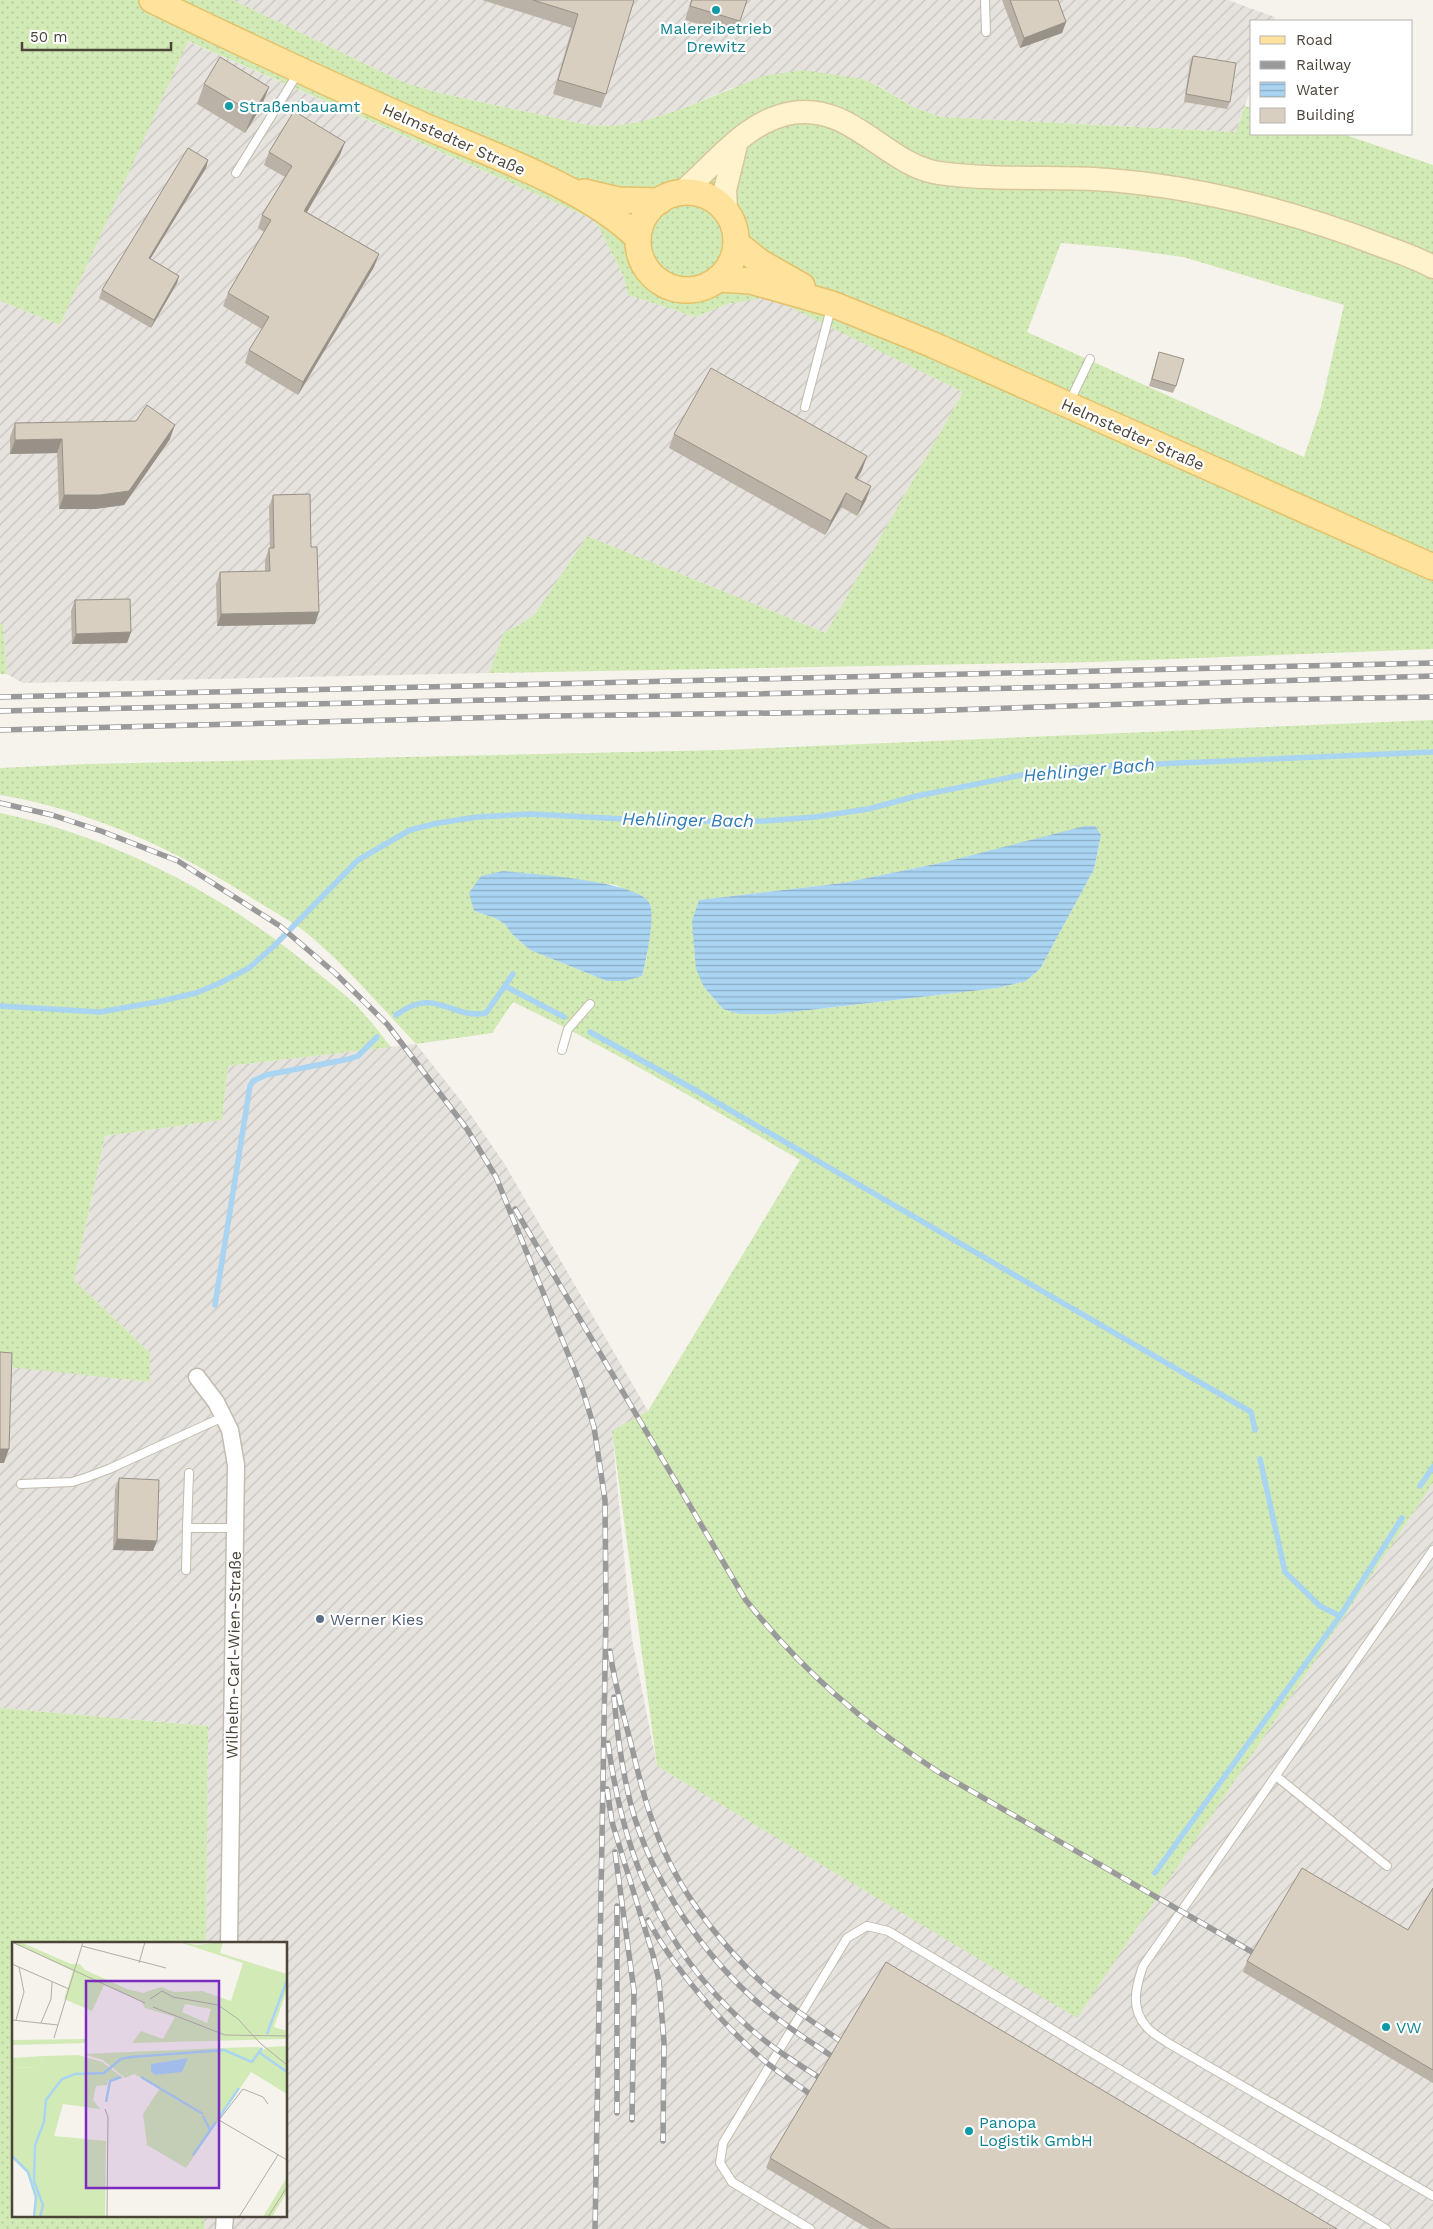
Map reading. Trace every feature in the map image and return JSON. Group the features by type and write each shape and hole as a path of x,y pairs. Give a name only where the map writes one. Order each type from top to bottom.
{"main road":[{"name":"Helmstedter Straße","path":"152,0 299,71 567,188 626,226 638,238"},
{"path":"671,196 706,196 717,202 732,220 736,243 730,265 719,279 707,286 694,290 680,290 667,286 654,278 645,266 639,253 638,238 641,224 648,211 671,196 737,141 771,119 793,113 830,115 848,123 915,164 937,172 1004,179 1094,179 1201,194 1306,219 1345,232 1433,267"},
{"path":"726,211 725,190 737,141"},
{"name":"Helmstedter Straße","path":"567,188 618,200 671,196"},
{"name":"Helmstedter Straße","path":"736,243 760,262 832,304"},
{"name":"Helmstedter Straße","path":"719,279 752,281 832,304 931,344 1433,567"}],"street":[{"name":"Wilhelm-Carl-Wien-Straße","path":"197,1377 216,1402 230,1430 236,1465 228,1942"},
{"path":"224,2216 224,2229"}],"lane":[{"path":"985,0 986,32"},
{"path":"236,174 299,71"},
{"path":"805,407 832,304"},
{"path":"1068,406 1090,359"},
{"path":"562,1050 568,1029 590,1004"},
{"path":"21,1484 62,1483 85,1478 223,1417"},
{"path":"186,1570 189,1473"},
{"path":"187,1528 235,1528"},
{"path":"1433,1550 1143,1966 1136,1987 1136,2007 1146,2026 1168,2043 1433,2196"},
{"path":"1276,1776 1387,1866"},
{"path":"810,2229 732,2182 720,2163 723,2143 847,1938 867,1926 888,1931 1386,2229"}],"shaded area":[{"path":"233,0 1228,0 1275,17 1274,20 1250,20 1250,91 1236,132 942,117 913,107 881,87 863,79 731,88 682,109 640,122 611,126 588,125 440,93 405,83"},
{"path":"187,41 595,220 623,275 628,295 696,317 727,304 769,296 963,392 826,633 587,536 535,614 504,632 489,673 23,683 7,674 3,625 0,624 0,301 60,325"},
{"path":"416,1044 462,1102 504,1163 648,1411 612,1432 632,1639 657,1766 1077,2017 1433,1483 1433,2229 204,2229 204,2216 288,2216 288,1942 206,1942 208,1726 0,1708 0,1365 150,1382 150,1353 74,1280 105,1136 222,1120 228,1066"}],"green space":[{"path":"0,0 233,0 405,83 440,93 588,125 611,126 640,122 682,109 763,76 803,70 863,79 913,107 942,117 1236,132 1245,106 1250,107 1250,135 1346,135 1433,165 1433,649 1093,662 489,673 504,632 535,614 587,536 826,633 963,392 769,297 727,304 696,317 628,295 623,275 595,220 188,41 60,325 0,301","holes":["1061,243 1118,248 1183,257 1344,305 1321,406 1304,457 1027,332"]},
{"path":"0,624 3,624 7,674 0,674"},
{"path":"1433,720 1433,1483 1077,2018 657,1766 612,1431 648,1411 800,1160 622,1058 513,1002 492,1033 416,1044 350,974 309,935 290,921 226,882 165,849 100,822 34,802 0,795 0,768 88,764 721,750","holes":["1055,835 1101,835 1094,869 1040,969 1026,981 998,988 775,1014 739,1014 723,1009 704,987 699,900 843,883 945,862","504,871 616,885 651,905 647,957 642,976 607,981 530,950 512,934 505,924 495,918 474,911"]},
{"path":"0,813 43,824 128,854 210,896 284,946 343,994 361,1011 391,1047 228,1066 222,1120 105,1136 74,1280 150,1353 150,1382 0,1366"},
{"path":"0,1708 208,1726 206,1942 12,1942 12,2216 204,2216 204,2229 0,2229"}],"water":[{"path":"1085,826 1095,826 1101,835 1094,869 1040,969 1026,981 998,988 775,1014 739,1014 723,1009 704,987 696,969 692,921 699,900 843,883 945,862"},
{"path":"503,871 607,884 642,896 650,904 651,929 642,976 625,981 607,981 530,950 512,934 505,924 495,918 474,911 469,893 481,876"}],"building":[{"path":"533,0 634,0 606,94 558,80 578,14"},
{"path":"692,0 747,0 740,21 690,6"},
{"path":"1010,0 1058,0 1066,22 1024,38"},
{"path":"1193,56 1236,63 1230,102 1186,94"},
{"path":"220,57 269,87 253,113 204,84"},
{"path":"294,111 345,142 304,211 379,254 303,382 249,350 269,317 228,293 271,220 262,215 292,166 269,152"},
{"path":"188,148 208,160 149,258 179,276 154,320 102,290"},
{"path":"1159,352 1184,359 1176,386 1152,379"},
{"path":"711,368 867,456 855,478 871,486 862,502 846,493 831,521 674,434"},
{"path":"147,405 175,425 129,491 100,495 64,495 62,439 15,440 15,423 136,421"},
{"path":"310,494 311,547 317,547 319,612 221,614 220,572 270,571 269,548 274,548 273,495"},
{"path":"130,599 131,632 76,634 75,600"},
{"path":"0,1352 12,1353 9,1449 0,1449"},
{"path":"119,1478 159,1480 157,1541 117,1539"},
{"name":"VW","path":"1302,1868 1408,1930 1433,1888 1433,2070 1247,1961"},
{"name":"Panopa Logistik GmbH","path":"886,1962 1337,2229 891,2229 770,2158"}],"waterway":[{"name":"Hehlinger Bach","path":"0,1006 100,1012 196,993 220,983 249,968 274,946 358,860 410,830 438,823 477,817 530,814 661,821 764,821 815,817 868,809 917,796 1027,774 1088,767 1433,752"},
{"path":"396,1015 422,1003 443,1005 474,1014 486,1013 513,974"},
{"path":"505,986 564,1017"},
{"path":"590,1032 697,1091 1251,1412 1255,1430"},
{"path":"215,1305 250,1086 253,1081 266,1075 358,1056 377,1037"},
{"path":"1260,1459 1285,1572 1320,1606 1340,1616"},
{"path":"1420,1486 1433,1467"},
{"path":"1155,1873 1340,1616 1402,1518"}],"railway":[{"path":"0,697 1433,663"},
{"path":"0,711 1103,686 1433,676"},
{"path":"0,730 550,716 922,711 1250,700 1433,697"},
{"path":"0,803 52,815 101,831 178,861 280,926 336,974 387,1024 467,1129 496,1177 582,1388 594,1427 605,1500 606,1613 595,2229"},
{"path":"515,1209 745,1599 788,1649 860,1715 885,1735 940,1773 1254,1953"},
{"path":"610,1651 619,1698 645,1799 659,1840 681,1884 711,1928 757,1978 792,2007 842,2042"},
{"path":"614,1697 620,1751 631,1805 640,1834 667,1891 703,1944 745,1991 768,2011 833,2057"},
{"path":"608,1743 624,1822 635,1859 667,1929 689,1961 714,1992 743,2022 770,2045 820,2078"},
{"path":"607,1789 612,1822 653,1955 659,1981 664,2042 663,2141"},
{"path":"615,1852 634,1991 632,2120"},
{"path":"617,1906 617,2113"},
{"path":"648,1920 684,1975 714,2011 767,2063 810,2094"}],"place":[{"name":"Malereibetrieb Drewitz","path":"716,10"},
{"name":"Straßenbauamt","path":"229,106"},
{"name":"Werner Kies","path":"320,1619"},
{"name":"VW","path":"1386,2027"},
{"name":"Panopa Logistik GmbH","path":"969,2131"}]}
